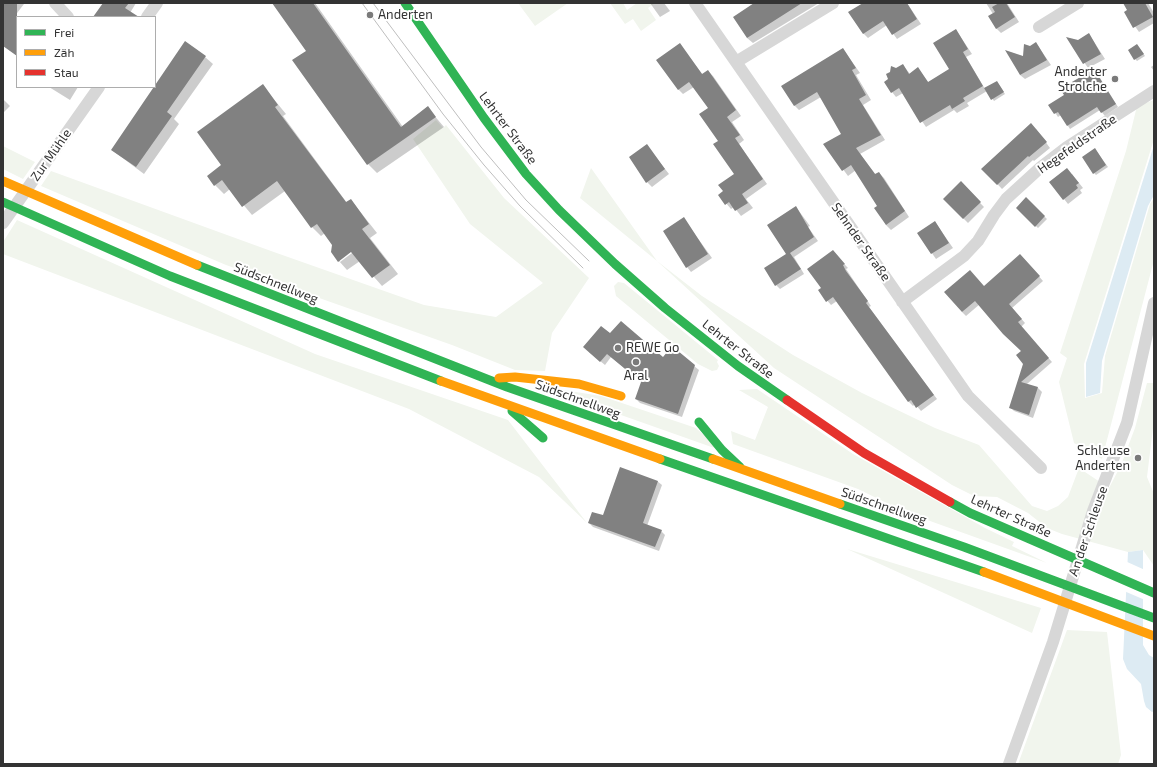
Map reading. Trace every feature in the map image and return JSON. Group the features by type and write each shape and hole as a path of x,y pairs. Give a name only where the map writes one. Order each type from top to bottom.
{"main road":[{"name":"Lehrter Straße","path":"406,3 484,118 526,174 592,242 665,308 763,385 864,453 914,483 970,513 1154,592"},
{"name":"Südschnellweg","path":"3,181 207,269 486,379 745,472 1044,576 1154,618"},
{"path":"3,202 177,278 313,333 506,404 1040,592 1154,636"},
{"path":"486,379 515,377 579,384 621,396"},
{"path":"506,404 543,438"},
{"path":"699,422 722,450 745,472"},
{"path":"704,484 733,484"}],"street":[{"path":"55,3 67,16"},
{"path":"148,16 157,3"},
{"name":"Sehnder Straße","path":"695,3 968,396 1041,468"},
{"path":"736,62 833,3"},
{"path":"1039,27 1078,3"},
{"name":"Zur Mühle","path":"5,220 98,88"},
{"name":"Hegefeldstraße","path":"902,302 964,256 978,241 1006,199 1041,167 1067,147 1154,91"},
{"name":"An der Schleuse","path":"1009,764 1027,710 1053,642 1093,512 1127,423 1154,303"}],"shaded area":[{"path":"518,3 568,3 535,26"},
{"path":"610,3 623,3 627,10 637,3 655,3 648,8 656,20 641,31 633,19 625,24"},
{"path":"1154,100 1154,139 1084,364 1085,398 1102,393 1105,356 1150,204 1154,198 1154,260 1102,459 1074,443 1059,382 1067,358 1060,353 1126,151 1137,106"},
{"path":"436,120 443,128 446,125 504,198 589,278 552,333 545,371 515,370 452,345 226,265 41,186 51,171 424,305 496,317 543,283 470,224 413,139"},
{"path":"1154,145 1154,195 1148,206 1102,361 1100,393 1086,397 1086,363"},
{"path":"3,146 35,162 23,179 3,169"},
{"path":"591,168 657,261 580,198"},
{"path":"17,220 315,354 508,420 587,523 539,477 409,409 3,254 3,242"},
{"path":"657,261 702,296 793,355 862,393 935,428 979,445 1032,506 1047,511 1058,506 1068,497 1079,468 1109,488 1121,465 1135,428 1147,383 1154,383 1154,420 1147,477 1154,494 1154,566 1143,550 1128,552 1062,534 1047,528 1028,513 997,497 974,496 952,485 774,368"},
{"path":"618,282 624,283 718,360 717,362 719,366 717,370 712,371 698,364 616,296 614,286"},
{"path":"539,386 601,396 696,428 720,450"},
{"path":"757,389 853,454 985,528 1014,542 1012,546 1047,563 905,512 858,489 733,444 731,431 755,440 768,407 739,390"},
{"path":"847,549 1041,608 1032,633"},
{"path":"1143,550 1143,645 1149,655 1154,658 1154,711 1152,712 1146,707 1141,684 1127,669 1123,659 1128,552"},
{"path":"1067,630 1107,632 1121,755 1118,764 1018,764"}],"pier":[{"path":"1125,561 1145,570 1145,600 1124,591"}],"building":[{"path":"3,3 17,3 16,55 3,46"},
{"path":"103,3 129,3 125,8 137,16 94,16"},
{"path":"272,3 313,3 401,127 428,106 436,117 367,165 292,60 306,51"},
{"path":"754,3 802,3 747,38 733,17"},
{"path":"863,3 907,3 917,19 892,35 883,21 863,34 848,12"},
{"path":"999,3 1006,3 1015,17 996,29 988,16 995,12 992,7"},
{"path":"1123,3 1145,3 1153,17 1133,28 1124,12 1127,10"},
{"path":"956,29 968,49 963,52 983,86 963,98 965,101 952,109 950,105 920,123 899,88 891,93 884,82 888,79 886,74 890,72 891,66 896,68 903,64 909,74 918,67 928,82 949,69 933,43"},
{"path":"1089,33 1101,54 1083,64 1066,37 1078,40"},
{"path":"185,41 206,56 167,112 172,116 136,167 111,150 153,88 156,88 156,84"},
{"path":"1036,42 1047,60 1020,75 1005,50 1023,56 1024,44 1030,46"},
{"path":"680,43 702,74 708,70 736,110 727,117 740,135 735,138 763,179 742,194 748,203 735,211 729,202 725,205 718,195 723,191 718,185 734,174 713,144 718,141 699,114 708,108 689,82 678,90 656,60"},
{"path":"1137,44 1144,54 1134,60 1128,50"},
{"path":"843,48 856,68 852,70 866,95 859,99 881,135 856,148 875,174 879,172 905,211 886,225 874,208 877,206 851,165 842,171 823,144 841,134 817,92 794,106 781,86"},
{"path":"1094,69 1116,104 1101,113 1097,107 1067,126 1058,112 1054,114 1048,105 1064,95 1060,89"},
{"path":"997,81 1004,92 991,100 984,88"},
{"path":"263,84 278,105 275,107 346,202 351,199 369,224 362,229 390,265 372,278 351,252 338,262 331,252 332,245 317,224 311,228 277,181 242,207 222,180 214,186 207,176 221,165 197,132"},
{"path":"1031,123 1047,142 1029,157 1028,156 997,185 981,169"},
{"path":"647,144 665,169 646,183 629,157"},
{"path":"1095,148 1106,165 1093,174 1082,157"},
{"path":"1067,168 1079,183 1076,185 1078,188 1063,200 1049,182"},
{"path":"961,181 981,202 963,219 943,199"},
{"path":"1026,197 1045,216 1035,227 1016,208"},
{"path":"796,206 814,237 790,253 801,269 775,286 764,268 786,254 767,225"},
{"path":"684,217 708,254 686,268 663,231"},
{"path":"935,221 949,243 931,254 917,233"},
{"path":"833,250 845,264 843,265 846,271 868,301 866,303 934,395 916,408 911,400 908,402 833,297 826,302 818,290 821,288 807,269"},
{"path":"1020,254 1040,276 1009,304 1022,319 1018,322 1049,358 1021,382 1038,387 1029,415 1009,408 1023,364 1016,355 1021,351 1003,334 975,301 962,312 944,292 970,270 984,286"},
{"path":"621,321 663,357 672,346 695,365 678,414 635,399 641,382 607,354 600,362 583,347 601,326 610,333"},
{"path":"620,467 658,481 643,523 662,530 655,547 588,523 592,512 603,515"}],"tram line":[{"path":"362,3 443,114 484,165 520,206 583,268"},
{"path":"373,3 481,147 526,200 589,261"}],"traffic: fast":[{"path":"405,3 484,118 526,174 559,210 615,264 665,308 738,366 787,400"},
{"path":"3,202 170,276 441,381"},
{"path":"197,265 507,387 713,459"},
{"path":"512,411 543,438"},
{"path":"699,422 722,450 740,467"},
{"path":"660,459 984,572"},
{"path":"950,502 970,513 1154,593"},
{"path":"840,504 964,547 1154,618"}],"traffic: slow":[{"path":"3,181 197,265"},
{"path":"499,378 515,377 579,384 621,396"},
{"path":"441,381 660,459"},
{"path":"713,459 840,504"},
{"path":"984,572 1154,636"}],"traffic: jam":[{"path":"787,400 864,453 950,502"}],"place":[{"name":"Anderten","path":"370,15"},
{"name":"Anderter Strolche","path":"1115,79"},
{"name":"REWE Go","path":"618,348"},
{"name":"Aral","path":"636,362"},
{"name":"Schleuse Anderten","path":"1138,458"}]}
